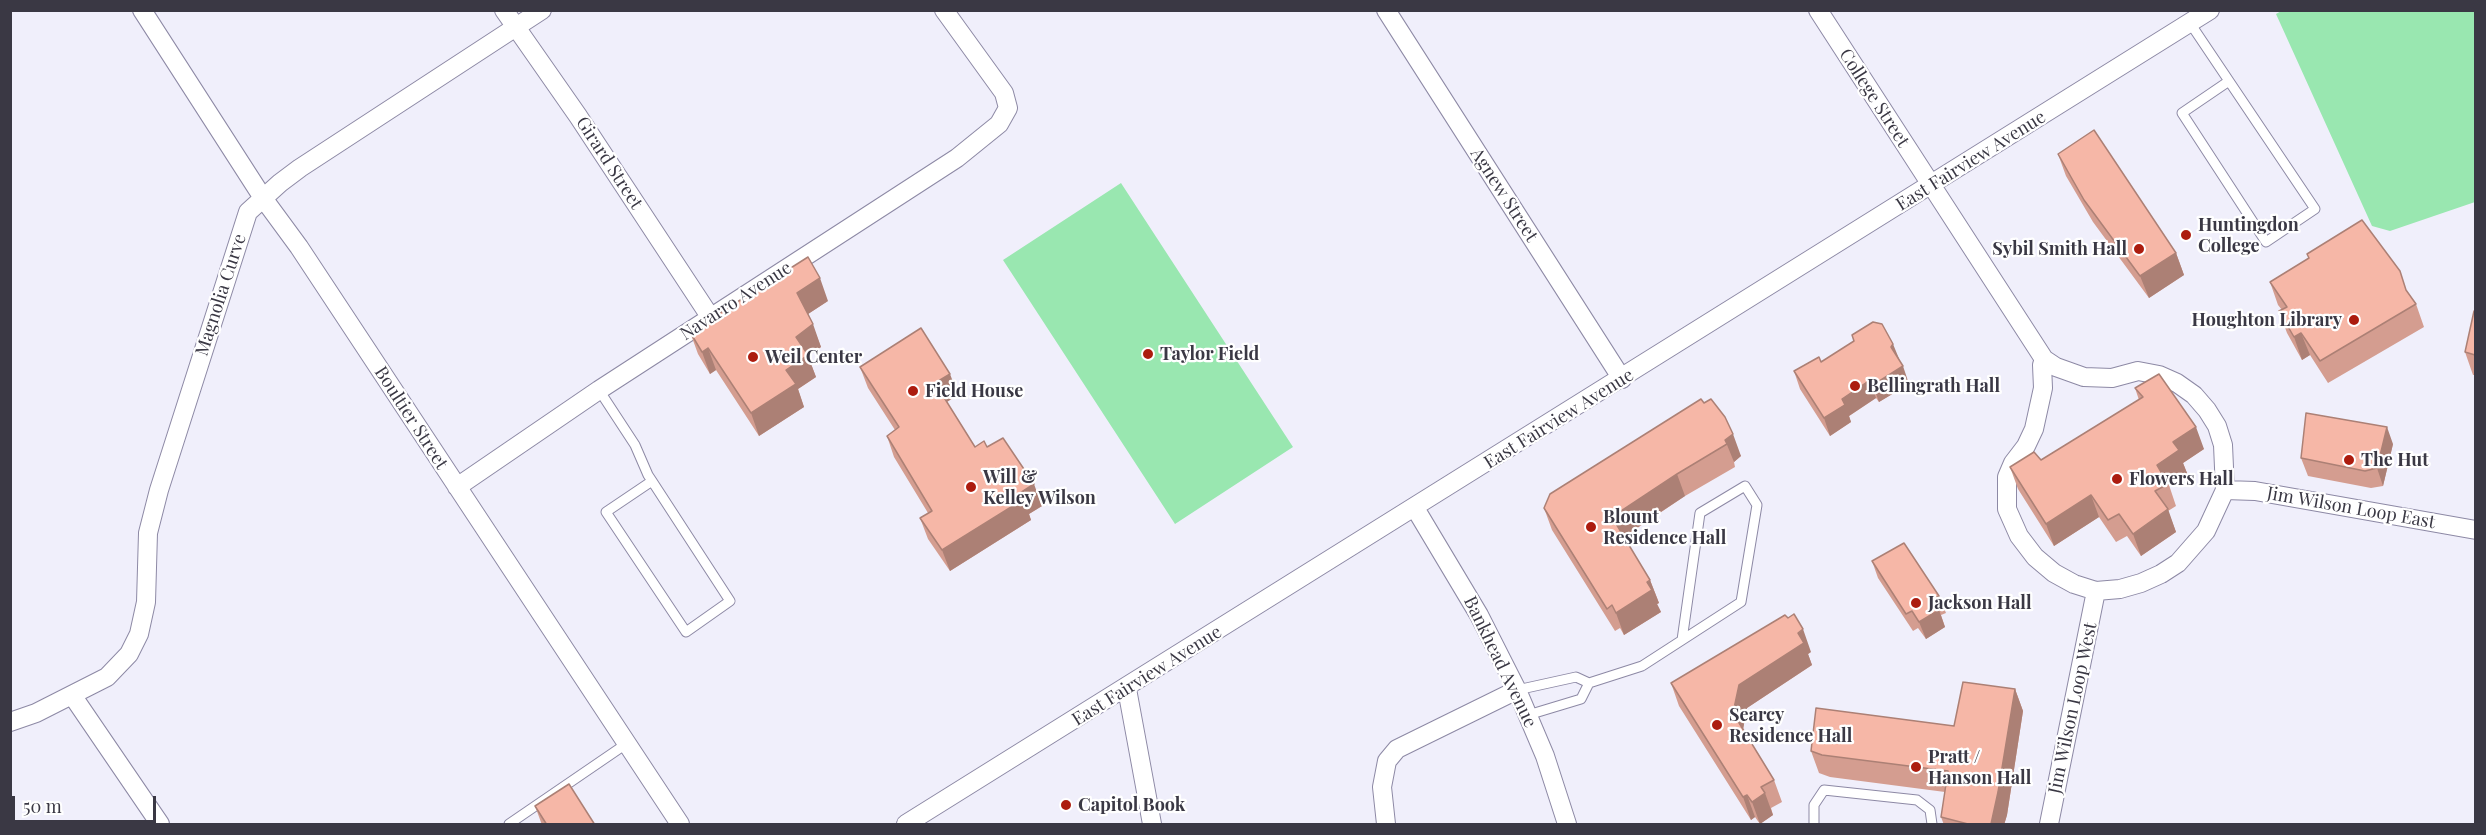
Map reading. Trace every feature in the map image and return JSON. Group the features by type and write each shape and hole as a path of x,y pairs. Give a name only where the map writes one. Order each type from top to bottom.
{"street":[{"name":"Boultier Street","path":"142,10 263,198 299,247 680,825"},
{"name":"Girard Street","path":"504,10 578,116 711,318"},
{"name":"Magnolia Curve","path":"10,722 107,677 129,654 139,634 146,603 148,533 159,490 248,212 300,168 542,10"},
{"name":"Navarro Avenue","path":"457,487 598,390 957,158 999,124 1008,108 1004,93 944,10"},
{"name":"Agnew Street","path":"1386,10 1622,379"},
{"name":"College Street","path":"1818,10 2044,359"},
{"name":"East Fairview Avenue","path":"906,825 1127,689 2210,10"},
{"path":"2044,359 2063,370 2084,377 2112,378 2138,371 2159,375 2177,383 2194,395 2217,426 2226,463 2225,490 2206,531 2178,563 2141,583 2121,589 2096,591 2064,579 2035,556 2019,536 2007,509 2007,477 2034,429 2043,388 2044,359"},
{"name":"Jim Wilson Loop East","path":"2225,490 2255,491 2475,530"},
{"name":"Bankhead Avenue","path":"1415,508 1479,615 1517,690 1545,756 1567,825"},
{"name":"Jim Wilson Loop West","path":"2049,825 2096,591"},
{"path":"1127,689 1152,825"},
{"path":"1386,825 1382,787 1387,760 1397,748 1517,690"},
{"path":"72,695 160,825"}],"lane":[{"path":"2190,23 2229,81 2315,209 2266,242 2182,113 2229,81"},
{"path":"598,390 635,445 652,481 730,601 686,632 606,512 652,481"},
{"path":"1517,690 1576,677 1589,683 1642,666 1741,602 1757,505 1744,486 1700,513 1682,640"},
{"path":"1528,715 1581,699 1589,683"},
{"path":"509,825 626,744"},
{"path":"1815,825 1814,805 1824,789 1917,800 1930,810 1932,825"}],"green space":[{"path":"2283,10 2475,11 2475,202 2390,231 2372,226 2276,14"},
{"name":"Taylor Field","path":"1121,183 1293,447 1175,524 1003,260"}],"building":[{"name":"Sybil Smith Hall","path":"2094,130 2176,253 2140,276 2084,200 2058,154"},
{"name":"Houghton Library","path":"2362,220 2400,271 2406,290 2416,304 2320,361 2301,333 2294,337 2279,311 2287,307 2270,282 2309,258 2307,254"},
{"name":"Weil Center","path":"808,257 820,278 797,293 813,324 796,337 808,355 786,370 796,384 751,413 708,348 702,352 690,332"},
{"path":"2475,312 2475,355 2465,352"},
{"name":"Bellingrath Hall","path":"1873,322 1882,324 1893,344 1891,347 1903,366 1873,385 1870,380 1842,399 1845,405 1824,418 1794,371 1819,357 1821,362 1854,341 1852,335"},
{"path":"921,328 950,374 935,383 975,447 984,441 987,447 1003,438 1034,484 1020,493 1024,499 942,550 920,518 932,511 887,436 899,427 860,367"},
{"name":"Flowers Hall","path":"2159,374 2196,427 2173,442 2179,450 2157,465 2168,484 2155,491 2168,509 2133,534 2119,514 2108,520 2091,495 2046,524 2010,467 2034,452 2041,460 2143,397 2135,388"},
{"name":"Blount Residence Hall","path":"1701,399 1704,403 1711,399 1725,417 1733,434 1725,440 1727,444 1612,517 1650,580 1647,582 1652,590 1616,613 1612,605 1607,609 1544,508 1550,494"},
{"path":"2306,413 2387,427 2377,468 2365,471 2301,458"},
{"name":"Jackson Hall","path":"1904,543 1939,596 1932,599 1939,610 1919,622 1912,611 1906,614 1872,561"},
{"path":"1794,614 1803,629 1798,633 1804,643 1739,685 1733,713 1774,780 1761,787 1765,793 1752,802 1747,795 1743,797 1671,683 1785,615 1788,618"},
{"path":"1963,682 2015,689 1991,824 1968,824 1941,817 1948,771 1822,755 1811,751 1816,708 1954,726"},
{"path":"569,784 595,825 547,825 535,806"}],"place":[{"name":"Huntingdon College","path":"2186,235"},
{"name":"Sybil Smith Hall","path":"2139,249"},
{"name":"Houghton Library","path":"2354,320"},
{"name":"Taylor Field","path":"1148,354"},
{"name":"Weil Center","path":"753,357"},
{"name":"Bellingrath Hall","path":"1855,386"},
{"name":"Field House","path":"913,391"},
{"name":"The Hut","path":"2349,460"},
{"name":"Flowers Hall","path":"2117,479"},
{"name":"Will & Kelley Wilson","path":"971,487"},
{"name":"Blount Residence Hall","path":"1591,527"},
{"name":"Jackson Hall","path":"1916,603"},
{"name":"Searcy Residence Hall","path":"1717,725"},
{"name":"Pratt / Hanson Hall","path":"1916,767"},
{"name":"Capitol Book","path":"1066,805"}]}
